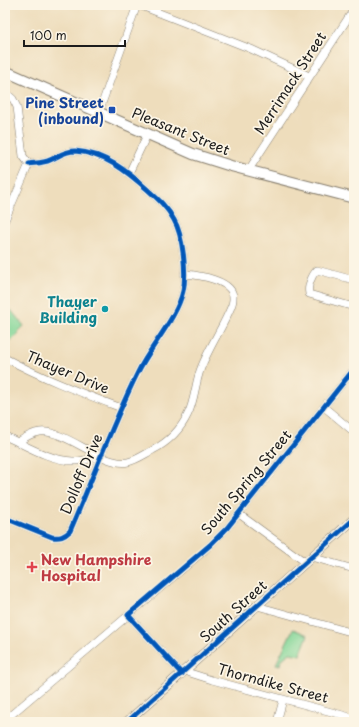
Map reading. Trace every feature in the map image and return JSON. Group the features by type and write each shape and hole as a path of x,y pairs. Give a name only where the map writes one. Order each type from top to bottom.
{"main road":[{"name":"Pleasant Street","path":"5,71 193,154 248,171 354,198"},
{"name":"South Street","path":"127,722 354,519"}],"street":[{"path":"98,112 138,5 251,49 309,76"},
{"name":"Merrimack Street","path":"248,171 354,9"},
{"path":"5,92 13,99 17,107 23,156 29,164 5,220"},
{"path":"129,173 147,135"},
{"name":"Dolloff Drive","path":"5,518 52,537 59,538 66,536 70,531 121,408 143,362 175,312 182,298 184,288 182,245 180,234 174,220 158,199 129,173 104,159 76,151 66,152 49,161 29,164"},
{"path":"354,280 317,270 310,281 308,290 309,294 354,308"},
{"path":"18,442 39,432 47,432 101,456 120,462 128,462 164,444 170,439 180,428 188,414 194,399 200,369 222,327 232,306 234,298 232,290 226,285 197,275 184,274"},
{"name":"Thayer Drive","path":"5,358 80,392 121,408"},
{"name":"South Spring Street","path":"5,720 210,545 240,514 354,369"},
{"path":"324,407 354,432"},
{"path":"5,436 58,460 81,461 101,456"},
{"path":"240,514 308,560 354,569"},
{"path":"257,606 354,633"},
{"name":"Thorndike Street","path":"128,615 184,672 354,718"},
{"path":"277,722 283,700"}],"green space":[{"path":"10,309 24,326 18,332 19,334 5,345 5,317"},
{"path":"293,629 308,635 300,655 290,653 282,659 280,665 276,664"}],"cycle path":[{"path":"5,518 52,537 62,537 70,531 111,431 138,372 175,312 180,301 185,275 182,245 174,220 152,193 124,170 96,155 75,151 65,153 45,162 29,164"},
{"path":"182,674 128,615 210,545 227,528 354,369"},
{"path":"127,722 354,519"}],"place":[{"name":"Pine Street (inbound)","path":"112,110"},
{"name":"Thayer Building","path":"105,309"},
{"name":"New Hampshire Hospital","path":"32,567"}]}
